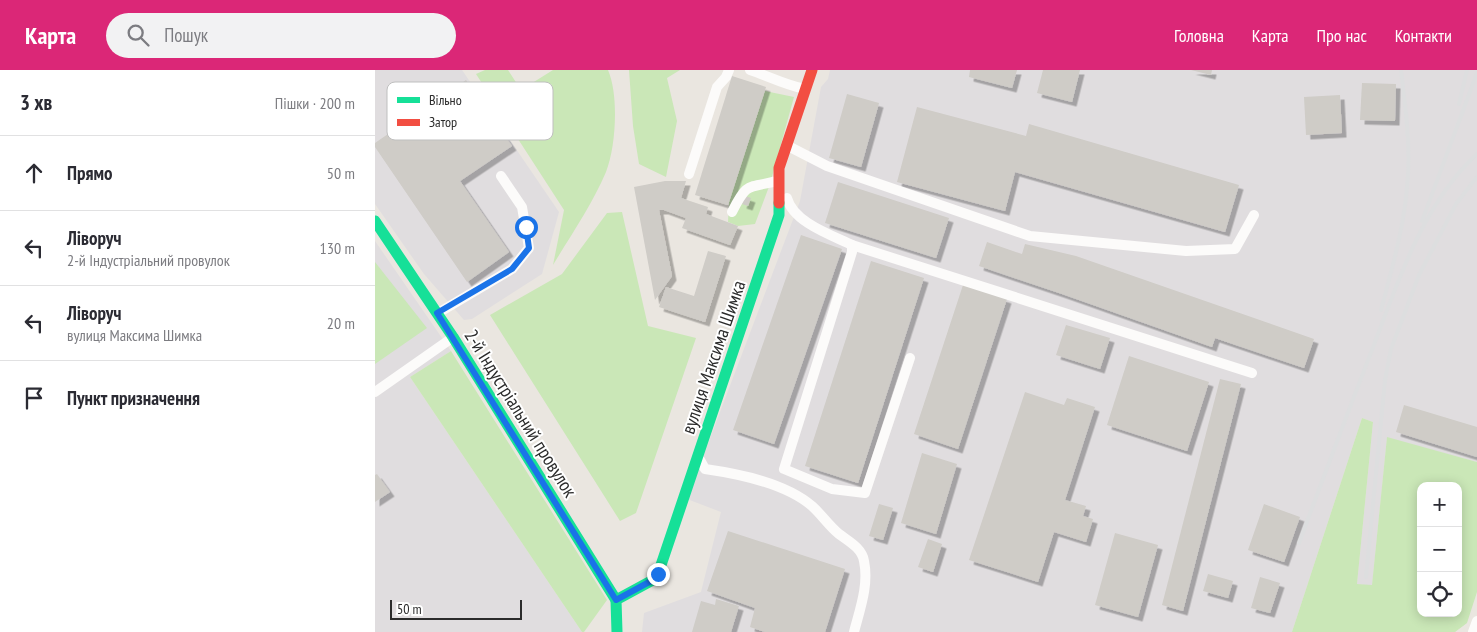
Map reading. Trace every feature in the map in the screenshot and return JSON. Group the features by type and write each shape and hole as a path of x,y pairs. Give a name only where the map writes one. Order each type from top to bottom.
{"street":[{"name":"вулиця Максима Шимка","path":"616,600 651,581 658,574 779,215 779,168 812,70"},
{"name":"2-й Індустріальний провулок","path":"375,221 453,337 616,600"},
{"path":"616,600 617,632"}],"lane":[{"path":"689,174 717,87 726,77 729,70"},
{"path":"750,70 790,86 805,89"},
{"path":"787,145 827,166 1030,236 1186,251 1235,249 1254,215"},
{"path":"779,168 789,205 798,216 851,245 1252,373"},
{"path":"437,313 512,269 529,248 522,208 501,176"},
{"path":"732,212 742,193 748,188 754,185 779,181"},
{"path":"851,245 852,252 784,469 832,489 865,493 911,358"},
{"path":"375,392 453,337"},
{"path":"698,456 705,469 731,473 786,489 812,506 834,530 853,544 864,559 866,583 854,632"},
{"path":"1473,632 1477,621"}],"shaded area":[{"path":"375,70 462,70 470,82 387,82 387,140 510,140 559,212 542,274 472,319 464,320 424,274 375,204"},
{"path":"830,70 1477,70 1477,462 1387,438 1372,586 1357,584 1373,422 1362,418 1292,632 642,632 644,613 701,592 721,512 687,499 800,201 821,87 828,79"},
{"path":"375,241 451,351 410,377 582,632 375,632"}],"green space":[{"path":"485,70 508,70 516,82 481,82 476,74"},
{"path":"553,70 608,70 614,93 615,121 612,149 606,172 581,220 553,265 564,210 519,140 553,140 553,82 534,82"},
{"path":"629,70 680,70 667,78 677,121 666,177 639,164 633,126"},
{"path":"765,91 794,97 770,184 755,224 738,226 728,222 729,202"},
{"path":"622,212 648,326 696,338 636,513 620,521 490,315 562,274 607,213"},
{"path":"375,262 427,328 375,364"},
{"path":"451,351 607,600 584,632 582,632 410,377"},
{"path":"1362,418 1373,422 1357,584 1372,585 1387,437 1477,462 1477,592 1467,623 1455,632 1292,632"}],"building":[{"path":"970,70 1017,70 1012,88 969,77"},
{"path":"1043,70 1080,70 1072,102 1037,93"},
{"path":"1191,70 1212,70 1211,75"},
{"path":"732,76 766,87 728,205 695,195"},
{"path":"1362,83 1396,84 1395,121 1360,120"},
{"path":"847,94 879,103 861,167 829,158"},
{"path":"1340,95 1342,133 1306,135 1304,97"},
{"path":"917,107 1026,136 1029,124 1239,185 1225,232 1015,172 1005,211 897,182"},
{"path":"387,135 387,140 508,140 512,146 460,181 509,252 467,282 375,147 375,143"},
{"path":"665,181 686,181 681,198 708,207 706,214 738,226 730,245 682,228 686,218 659,210 672,276 655,300 634,187"},
{"path":"838,182 949,218 936,258 825,223"},
{"path":"745,196 751,198 748,206 742,204"},
{"path":"801,235 842,249 774,444 733,430"},
{"path":"987,242 1022,254 1025,244 1076,256 1314,339 1304,368 1215,338 1212,347 979,266"},
{"path":"708,251 726,256 705,322 659,307 666,287 694,296"},
{"path":"871,261 924,278 858,483 805,466"},
{"path":"963,285 1007,299 958,449 914,434"},
{"path":"1066,325 1110,338 1100,369 1056,355"},
{"path":"1129,356 1209,382 1187,451 1107,425"},
{"path":"1220,379 1241,384 1183,611 1162,605"},
{"path":"1025,392 1064,405 1067,398 1095,407 1065,500 1086,506 1083,516 1093,519 1086,542 1054,532 1038,582 969,560"},
{"path":"1404,405 1477,427 1477,457 1396,432"},
{"path":"922,453 957,464 936,534 901,523"},
{"path":"377,474 390,492 375,502 375,475"},
{"path":"879,504 893,508 883,540 869,536"},
{"path":"1264,504 1300,517 1284,562 1248,550"},
{"path":"728,531 845,569 825,632 765,632 750,627 755,608 707,591"},
{"path":"1115,533 1158,545 1138,617 1095,605"},
{"path":"928,539 942,544 933,572 918,567"},
{"path":"1208,574 1233,581 1228,598 1203,591"},
{"path":"1260,577 1280,583 1270,613 1251,608"},
{"path":"716,599 739,606 731,632 692,632 701,601 715,605"}],"railway":[{"path":"1381,310 1398,242 1407,191 1408,135 1401,70"},
{"path":"1459,104 1467,70"},
{"path":"1422,221 1477,73"},
{"path":"1299,543 1402,272 1426,220 1458,174 1477,154"},
{"path":"1366,577 1385,380 1391,349 1419,275 1456,204 1477,177"}],"traffic: fast":[{"path":"617,632 616,600 651,581 658,574 779,215 779,203"},
{"path":"375,221 453,337 616,600"}],"traffic: jam":[{"path":"779,203 779,168 812,70"}],"route":[{"path":"526,227 529,248 512,269 437,313 616,600 651,581 658,574"}]}
